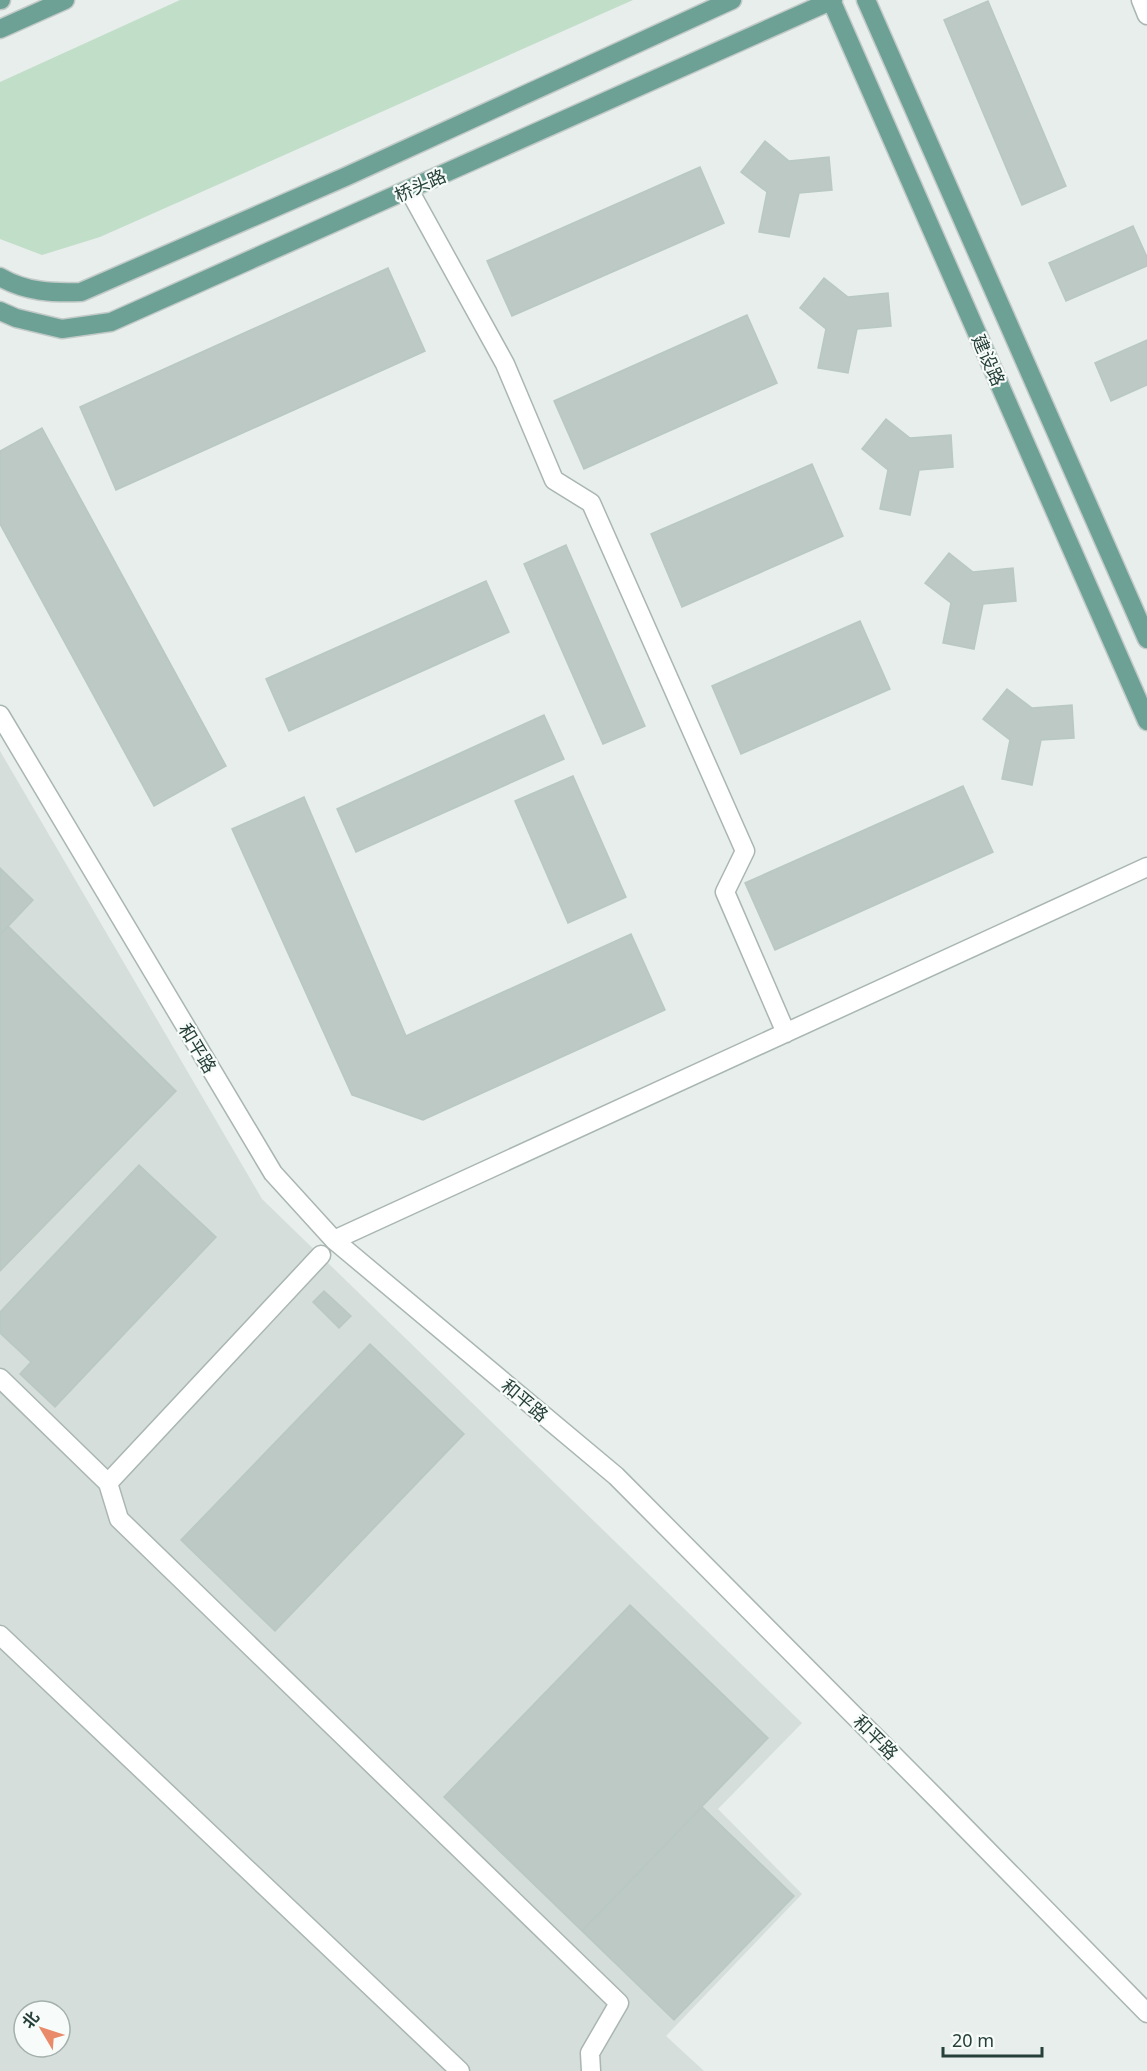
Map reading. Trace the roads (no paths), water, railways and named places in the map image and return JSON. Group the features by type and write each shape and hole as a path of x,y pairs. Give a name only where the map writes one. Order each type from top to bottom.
{"main road":[{"path":"0,29 65,0"},
{"path":"0,277 10,283 44,293 81,292 345,177 732,0"},
{"name":"建设路","path":"832,0 1147,721"},
{"name":"桥头路","path":"0,311 16,318 62,329 111,322 832,0"},
{"name":"建设路","path":"866,0 1147,639"}],"street":[{"path":"1141,0 1147,15"},
{"path":"409,190 506,364 554,480 591,503 745,851 725,892 786,1033"},
{"name":"和平路","path":"0,715 273,1173 334,1240 616,1476 942,1803 1147,2013"},
{"path":"334,1240 1147,867"},
{"path":"108,1483 321,1255"},
{"path":"0,1378 108,1483 119,1519 619,2003 590,2053 591,2071"},
{"path":"0,1635 460,2071"}]}
